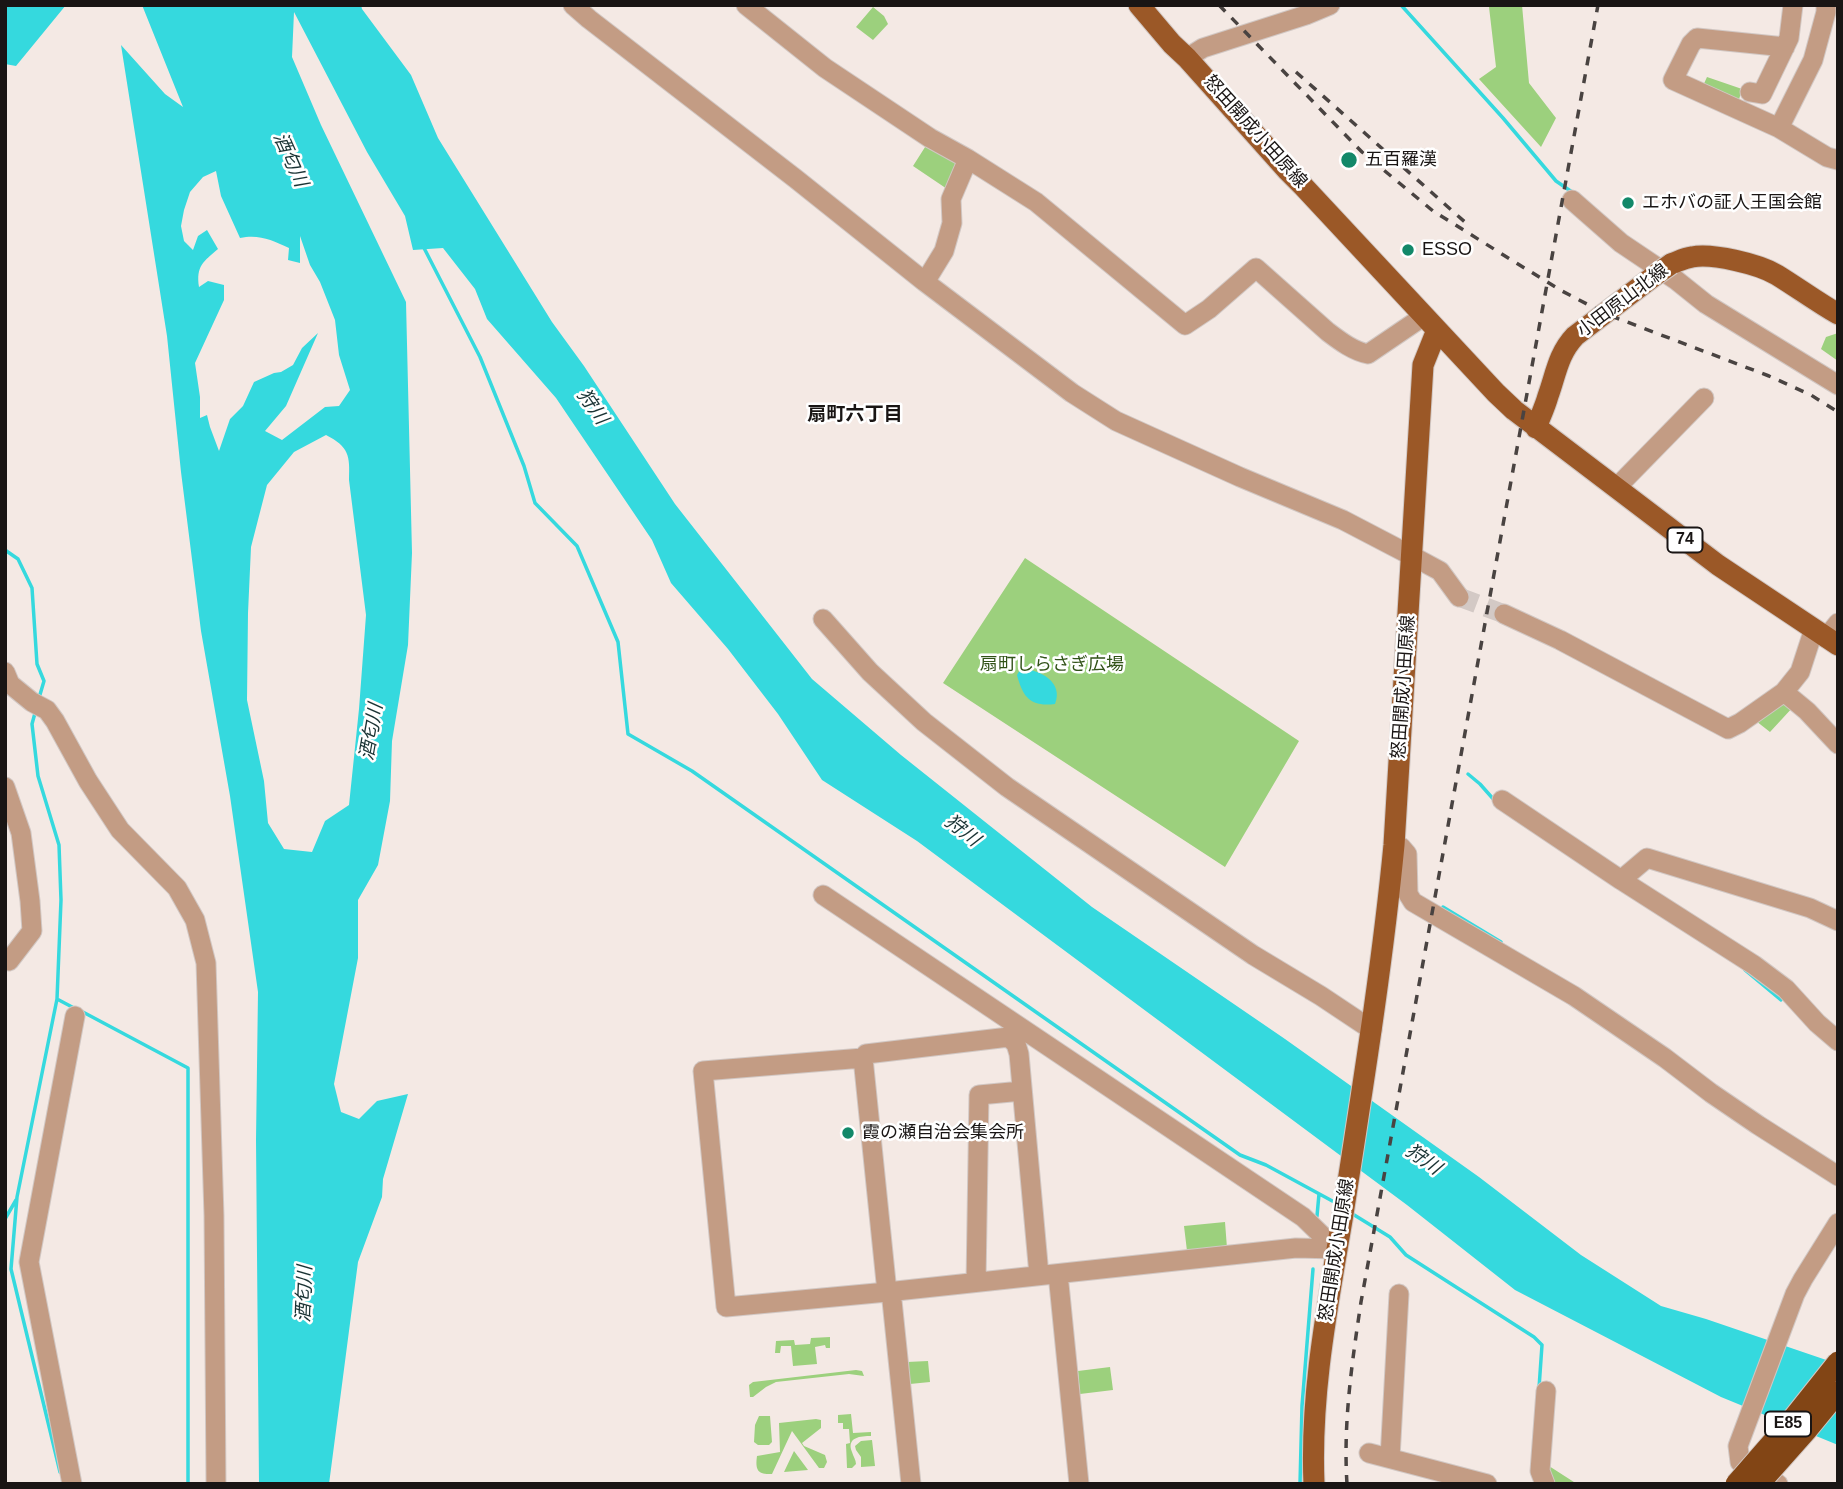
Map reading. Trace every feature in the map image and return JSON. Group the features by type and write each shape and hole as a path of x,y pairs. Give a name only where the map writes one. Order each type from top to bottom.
{"highway":[{"name":"E85","path":"1736,1484 1838,1362"},
{"name":"E85","path":"1759,1484 1838,1392"}],"main road":[{"name":"怒田開成小田原線","path":"1139,5 1171,44 1187,58 1287,170 1431,323 1423,365 1387,924 1318,1368 1314,1484"},
{"name":"小田原山北線","path":"1536,428 1562,352 1575,336 1662,270 1693,256 1764,268 1838,314"},
{"name":"74","path":"1431,323 1496,393 1536,428 1718,565 1829,634"}],"street":[{"path":"573,5 925,282 1072,393 1116,421 1343,520 1412,556 1440,571 1459,597"},
{"path":"746,5 825,68 930,138 1036,202 1185,325 1209,309 1256,268 1328,332 1363,354 1431,323"},
{"path":"1187,58 1203,48 1330,5"},
{"path":"1750,92 1762,94 1789,38 1793,5"},
{"path":"1779,128 1813,60 1826,5"},
{"path":"1785,47 1697,38 1691,44 1674,80 1779,128 1826,157 1838,160"},
{"path":"925,282 944,251 952,223 951,199 968,159"},
{"path":"1572,200 1621,243 1706,303 1838,385"},
{"path":"1616,488 1704,398"},
{"path":"1504,614 1560,640 1728,729 1784,692 1829,634"},
{"path":"823,619 870,672 924,722 1007,787 1253,955 1321,996 1371,1036"},
{"path":"5,672 10,684 55,721 88,781 120,830 177,888 195,920 206,963 214,1216 216,1484"},
{"path":"1784,692 1807,710 1838,744"},
{"path":"5,787 21,833 32,931 9,961"},
{"path":"1502,800 1754,965 1786,989 1817,1023 1838,1041"},
{"path":"1394,845 1401,847 1407,854 1408,894 1413,902 1574,996 1711,1093 1838,1176"},
{"path":"1621,880 1647,858 1810,908 1838,921"},
{"path":"823,895 881,933 1020,1037 1303,1217 1336,1249"},
{"path":"72,1484 29,1262 75,1016"},
{"path":"1020,1037 866,1055 863,1058 704,1071 726,1307 1296,1248 1336,1249"},
{"path":"1020,1037 1022,1091 1079,1484"},
{"path":"863,1058 911,1484"},
{"path":"976,1282 979,1095 1022,1091"},
{"path":"1777,1484 1740,1462 1738,1446 1795,1294 1838,1223"},
{"path":"1390,1458 1399,1294"},
{"path":"1545,1484 1540,1471 1546,1391"},
{"path":"1368,1453 1487,1484"}],"green space":[{"path":"1522,5 1529,83 1556,118 1541,147 1479,79 1496,67 1489,7"},
{"path":"873,7 884,16 888,24 873,40 856,27"},
{"path":"1707,77 1742,89 1738,103 1702,88"},
{"path":"927,144 966,163 956,195 913,166"},
{"path":"1838,333 1838,361 1821,349 1826,337"},
{"name":"扇町しらさぎ広場","path":"1025,558 1299,741 1225,867 943,683"},
{"path":"1787,699 1794,706 1770,732 1756,721"},
{"path":"1225,1222 1227,1248 1187,1251 1184,1226"},
{"path":"830,1337 830,1348 825,1345 815,1347 817,1364 793,1366 791,1346 781,1346 780,1353 775,1353 776,1341 794,1340 795,1345 810,1344 811,1338"},
{"path":"928,1361 930,1382 910,1384 907,1362"},
{"path":"1110,1367 1113,1390 1080,1394 1078,1371"},
{"path":"862,1371 864,1376 849,1374 776,1382 750,1397 749,1385 753,1382"},
{"path":"851,1414 853,1433 871,1432 871,1436 853,1440 851,1447 856,1464 847,1468 846,1444 850,1443 849,1429 843,1429 843,1423 838,1423 838,1415"},
{"path":"759,1416 770,1416 772,1442 769,1445 758,1445 754,1442 755,1425"},
{"path":"821,1420 821,1428 802,1443 825,1455 827,1462 824,1468 819,1468 792,1431 772,1474 758,1471 757,1456 780,1452 779,1423"},
{"path":"872,1440 875,1466 861,1467 861,1457 855,1446 861,1441"},
{"path":"794,1451 808,1470 784,1472"},
{"path":"1549,1466 1577,1484 1550,1484"}],"water":[{"path":"5,5 66,5 16,66 5,64"},
{"path":"142,5 361,5 411,75 438,138 552,322 675,504 812,679 901,755 1092,907 1285,1039 1479,1177 1581,1255 1661,1306 1838,1364 1838,1445 1721,1397 1515,1290 1407,1205 917,841 822,780 778,714 728,649 671,583 652,540 556,398 487,319 475,289 443,248 413,250 405,216 367,152 294,12 292,57 321,125 406,302 412,553 408,645 392,741 390,801 378,865 358,900 358,958 334,1084 341,1112 359,1119 377,1101 408,1094 383,1179 382,1197 358,1262 329,1484 259,1484 256,1140 258,992 230,796 201,631 167,336 121,45 165,94 183,107","holes":["216,171 221,196 240,238 259,237 277,242 289,248 288,260 300,263 300,236 335,320 339,355 350,390 339,406 325,407 282,440 265,431 286,406 318,333 302,348 293,365 254,382 243,406 230,419 219,451 207,415 200,418 195,363 224,300 224,285 208,281 199,287 202,265 218,249 207,230 198,236 193,250 184,241 181,226 190,192 203,177","326,435 344,448 348,458 366,615 349,805 325,821 312,852 284,849 268,823 264,781 247,700 248,613 251,547 267,485 294,452"]},
{"path":"1021,668 1036,671 1049,678 1056,689 1055,704 1040,704 1025,695 1017,675"}],"waterway":[{"path":"1401,5 1556,181 1572,192"},
{"path":"423,246 480,357 524,466 535,503 577,546 618,642 628,734 692,771 1240,1155 1266,1165 1336,1203"},
{"path":"5,550 18,559 32,588 37,664 44,681 39,698"},
{"path":"35,713 32,724 38,776 59,845 61,900 57,999 17,1197 11,1269 60,1472"},
{"path":"1468,774 1495,801"},
{"path":"1443,907 1501,942"},
{"path":"1745,970 1781,1000"},
{"path":"57,999 74,1008"},
{"path":"81,1011 188,1068 188,1484"},
{"path":"1317,1216 1319,1194"},
{"path":"5,1219 16,1200"},
{"path":"1351,1213 1390,1237 1406,1255 1534,1337 1542,1345 1539,1388"},
{"path":"1300,1484 1302,1406 1313,1269"}],"tunnel":[{"path":"1459,597 1504,614"}],"railway":[{"path":"1219,5 1362,152 1433,211 1562,291 1606,314 1769,376 1811,395 1838,412"},
{"path":"1347,1484 1347,1415 1361,1302 1598,5"},
{"path":"1296,72 1466,223"}],"place":[{"name":"五百羅漢","path":"1349,160"},
{"name":"エホバの証人王国会館","path":"1628,203"},
{"name":"ESSO","path":"1408,250"},
{"name":"霞の瀬自治会集会所","path":"848,1133"}],"district":[{"name":"扇町六丁目","path":"855,415"}],"water label":[{"name":"酒匂川","path":"290,160"},
{"name":"狩川","path":"592,407"},
{"name":"酒匂川","path":"372,732"},
{"name":"狩川","path":"962,831"},
{"name":"狩川","path":"1423,1160"},
{"name":"酒匂川","path":"305,1294"}]}
